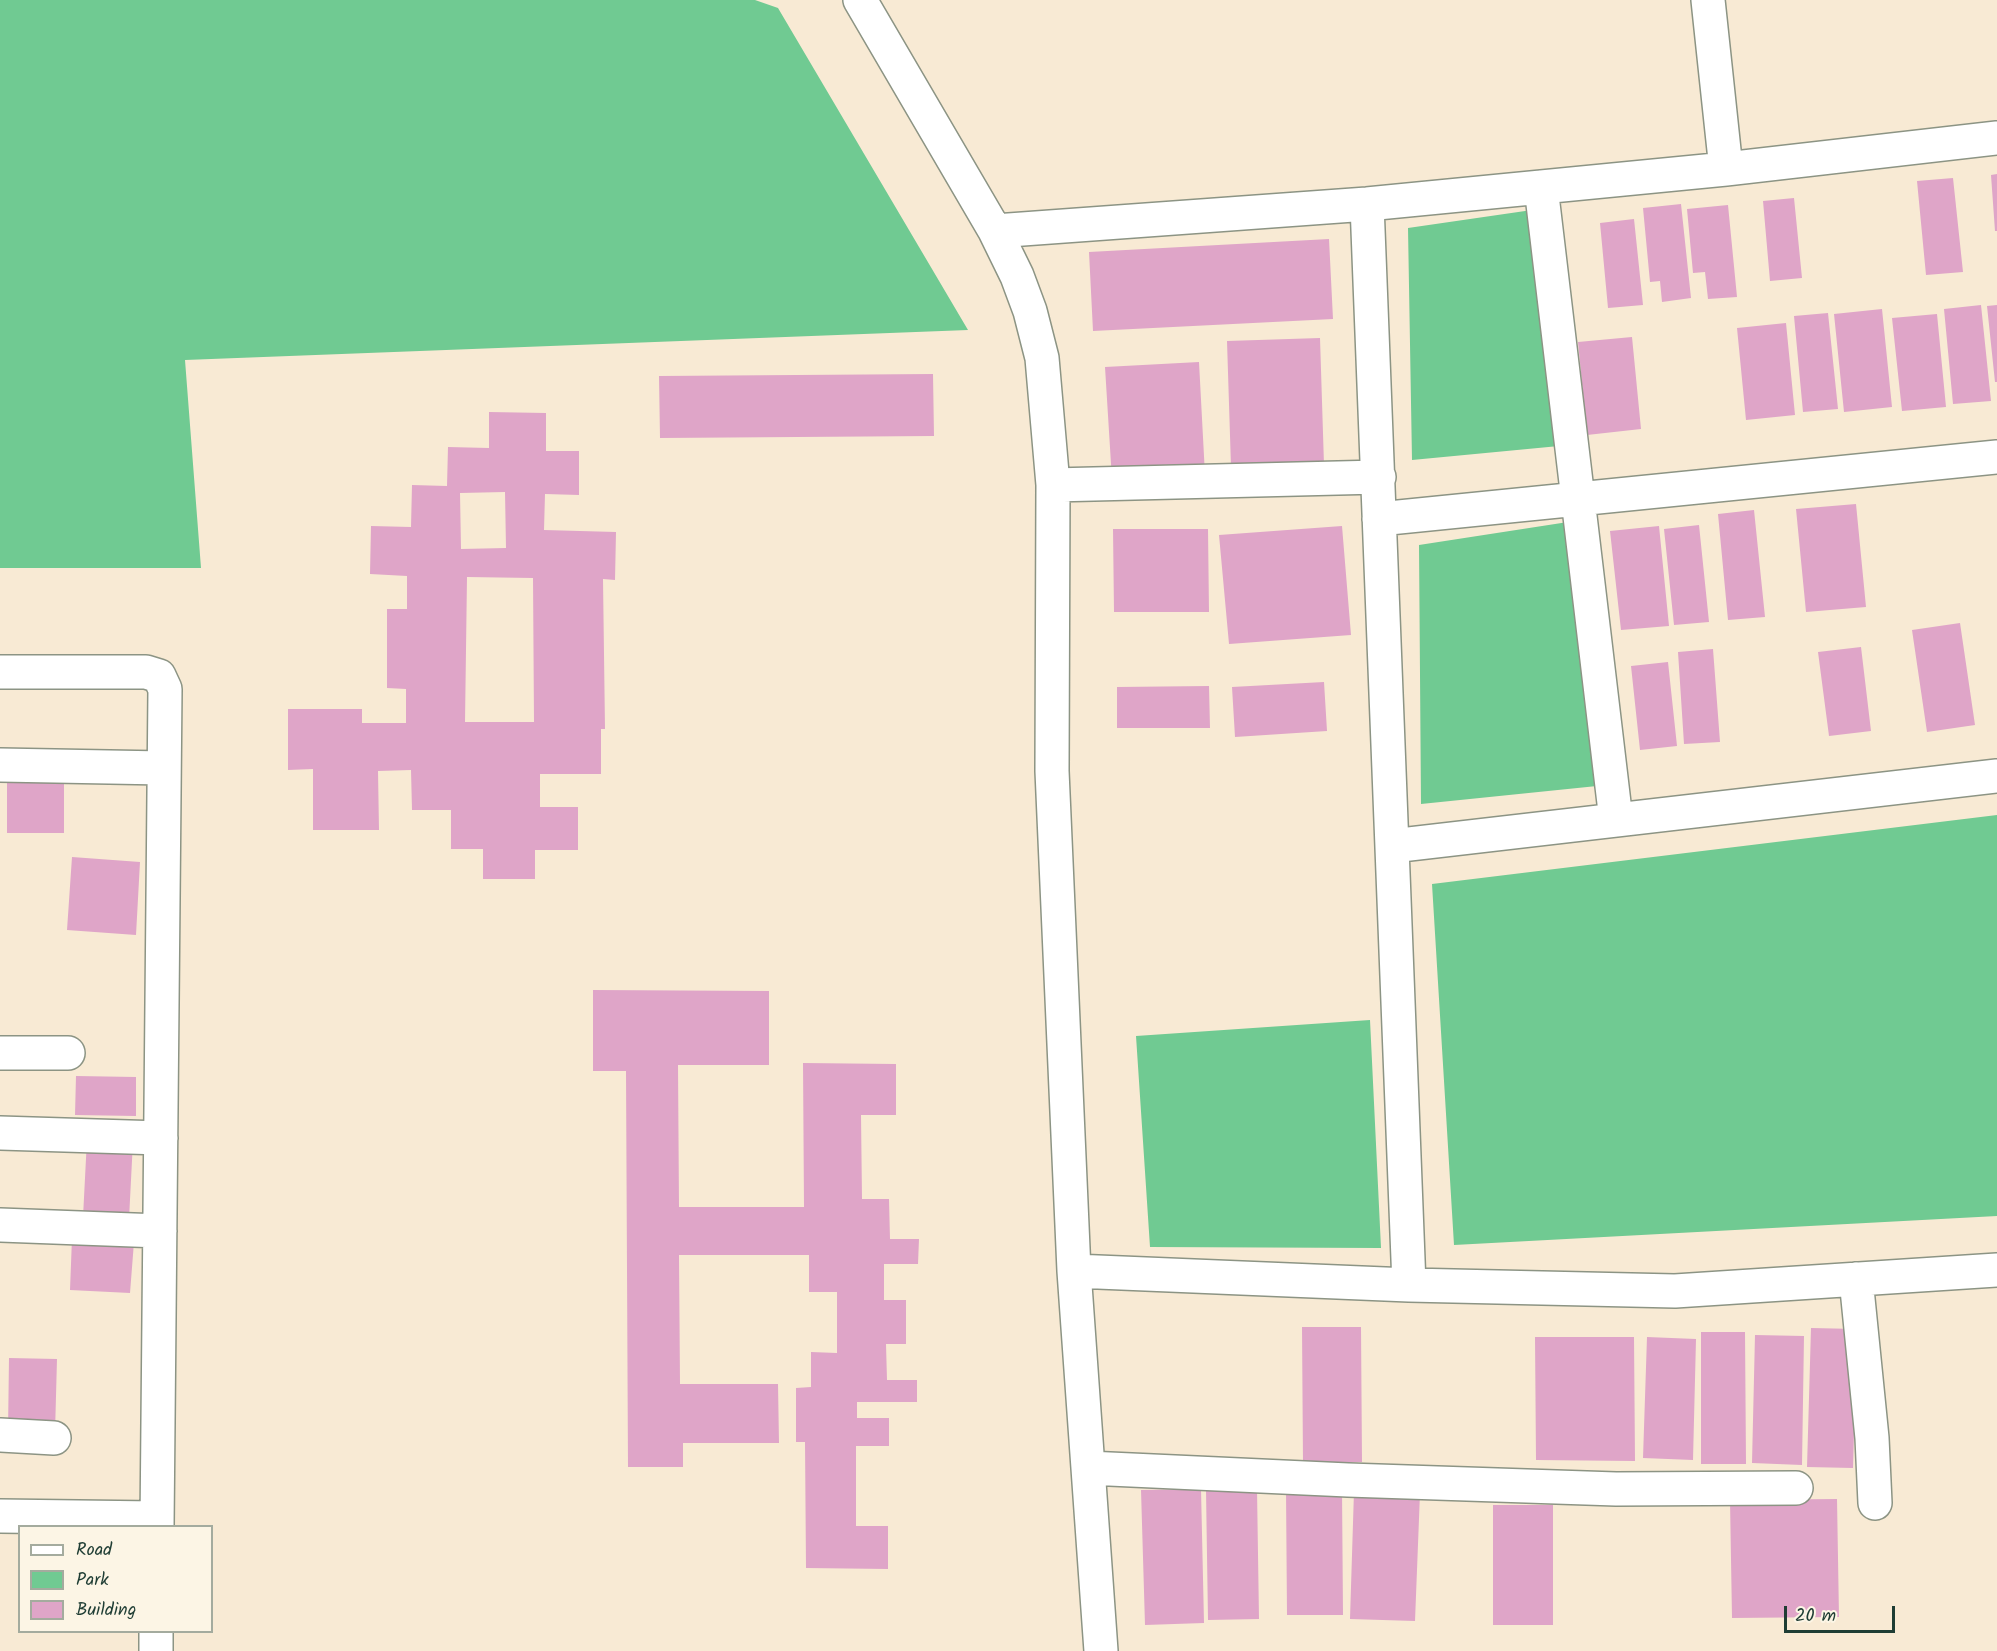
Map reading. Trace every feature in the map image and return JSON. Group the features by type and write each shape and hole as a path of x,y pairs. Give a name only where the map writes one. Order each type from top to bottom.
{"street":[{"path":"860,0 995,231 1017,276 1030,311 1041,358 1053,485 1052,771 1074,1271 1101,1651"},
{"path":"1708,0 1726,169"},
{"path":"995,231 1367,204 1726,169 1997,138"},
{"path":"1541,187 1616,820"},
{"path":"1367,204 1409,1285"},
{"path":"1379,519 1997,457"},
{"path":"1053,485 1379,477"},
{"path":"0,672 146,672 159,676 165,689 157,1522 0,1516"},
{"path":"0,765 164,768"},
{"path":"1392,846 1997,776"},
{"path":"0,1053 69,1053"},
{"path":"0,1133 161,1138"},
{"path":"0,1225 160,1231"},
{"path":"1074,1271 1409,1285 1675,1291 1997,1270"},
{"path":"1856,1279 1872,1437 1875,1503"},
{"path":"0,1435 54,1438"},
{"path":"1088,1468 1593,1488 1796,1488"},
{"path":"156,1633 156,1651"}],"green space":[{"path":"0,0 755,0 778,8 968,330 185,360 201,568 0,568"},
{"path":"1532,210 1559,446 1412,460 1408,228"},
{"path":"1568,522 1597,786 1421,804 1419,545"},
{"path":"1997,815 1997,1216 1454,1245 1432,884"},
{"path":"1370,1020 1381,1248 1150,1247 1136,1036"}],"building":[{"path":"1997,174 1997,231 1995,231 1991,175"},
{"path":"1953,178 1963,272 1926,275 1917,181"},
{"path":"1794,198 1802,278 1770,281 1763,201"},
{"path":"1681,204 1691,298 1662,302 1660,281 1650,282 1643,208"},
{"path":"1728,205 1737,297 1708,299 1705,272 1693,273 1687,209"},
{"path":"1634,219 1643,305 1608,308 1600,223"},
{"path":"1329,239 1333,319 1093,331 1089,252"},
{"path":"1981,305 1991,401 1953,404 1944,309"},
{"path":"1997,305 1997,382 1995,382 1987,306"},
{"path":"1882,309 1892,407 1844,412 1834,314"},
{"path":"1828,313 1838,409 1803,412 1794,316"},
{"path":"1937,314 1946,407 1902,411 1892,318"},
{"path":"1786,323 1795,415 1746,420 1737,328"},
{"path":"1632,337 1641,429 1587,435 1578,342"},
{"path":"1320,338 1324,465 1231,467 1227,341"},
{"path":"1199,362 1205,475 1112,480 1105,367"},
{"path":"933,374 934,436 660,438 659,376"},
{"path":"489,412 546,413 546,451 579,451 579,495 545,494 544,530 616,532 615,580 603,579 605,729 601,729 601,774 540,774 540,807 578,807 578,850 535,850 535,879 483,879 483,849 451,849 451,810 412,810 411,770 378,771 379,830 313,830 313,769 288,770 288,709 362,709 362,723 406,723 406,689 387,688 387,609 407,609 407,576 370,574 371,526 411,527 412,485 447,486 448,447 489,448","holes":["505,492 506,548 461,549 460,493","467,577 533,578 534,722 465,722"]},
{"path":"1856,504 1866,607 1806,612 1796,509"},
{"path":"1754,510 1765,617 1728,620 1718,514"},
{"path":"1699,525 1709,622 1674,625 1664,529"},
{"path":"1342,526 1351,635 1229,644 1219,535"},
{"path":"1659,526 1669,626 1621,630 1610,531"},
{"path":"1113,529 1208,529 1209,612 1114,612"},
{"path":"1960,623 1975,725 1927,732 1912,630"},
{"path":"1861,647 1871,731 1829,736 1818,652"},
{"path":"1713,649 1720,742 1684,744 1678,652"},
{"path":"1668,662 1677,746 1640,750 1631,666"},
{"path":"1324,682 1327,731 1235,737 1232,687"},
{"path":"1209,686 1210,728 1117,728 1117,687"},
{"path":"7,768 64,768 64,833 7,833"},
{"path":"72,857 140,862 136,935 67,930"},
{"path":"593,990 769,991 769,1065 678,1065 679,1207 804,1207 803,1063 896,1064 896,1115 861,1115 862,1199 889,1199 890,1239 919,1239 918,1264 884,1264 884,1300 906,1300 906,1344 886,1344 887,1380 917,1380 917,1402 857,1402 857,1418 889,1418 889,1446 856,1446 856,1526 888,1526 888,1569 806,1568 805,1442 796,1442 796,1388 811,1387 811,1352 837,1353 837,1292 809,1292 809,1255 679,1255 680,1384 778,1384 779,1443 683,1443 683,1467 628,1467 626,1071 593,1071"},
{"path":"76,1076 136,1077 136,1116 75,1115"},
{"path":"87,1139 133,1141 129,1219 83,1217"},
{"path":"72,1238 134,1242 130,1293 70,1290"},
{"path":"1302,1327 1361,1327 1362,1462 1303,1463"},
{"path":"1811,1328 1857,1329 1853,1468 1807,1467"},
{"path":"1701,1332 1745,1332 1746,1464 1701,1464"},
{"path":"1755,1335 1804,1336 1802,1465 1752,1463"},
{"path":"1535,1337 1634,1337 1635,1461 1536,1460"},
{"path":"1647,1337 1696,1339 1693,1460 1643,1458"},
{"path":"9,1358 57,1359 55,1433 8,1432"},
{"path":"1201,1489 1204,1623 1145,1625 1141,1490"},
{"path":"1257,1489 1259,1619 1208,1620 1206,1490"},
{"path":"1342,1489 1343,1615 1287,1615 1286,1490"},
{"path":"1354,1491 1420,1493 1415,1621 1350,1619"},
{"path":"1837,1499 1839,1617 1732,1618 1730,1500"},
{"path":"1493,1505 1553,1505 1553,1625 1493,1625"}]}
